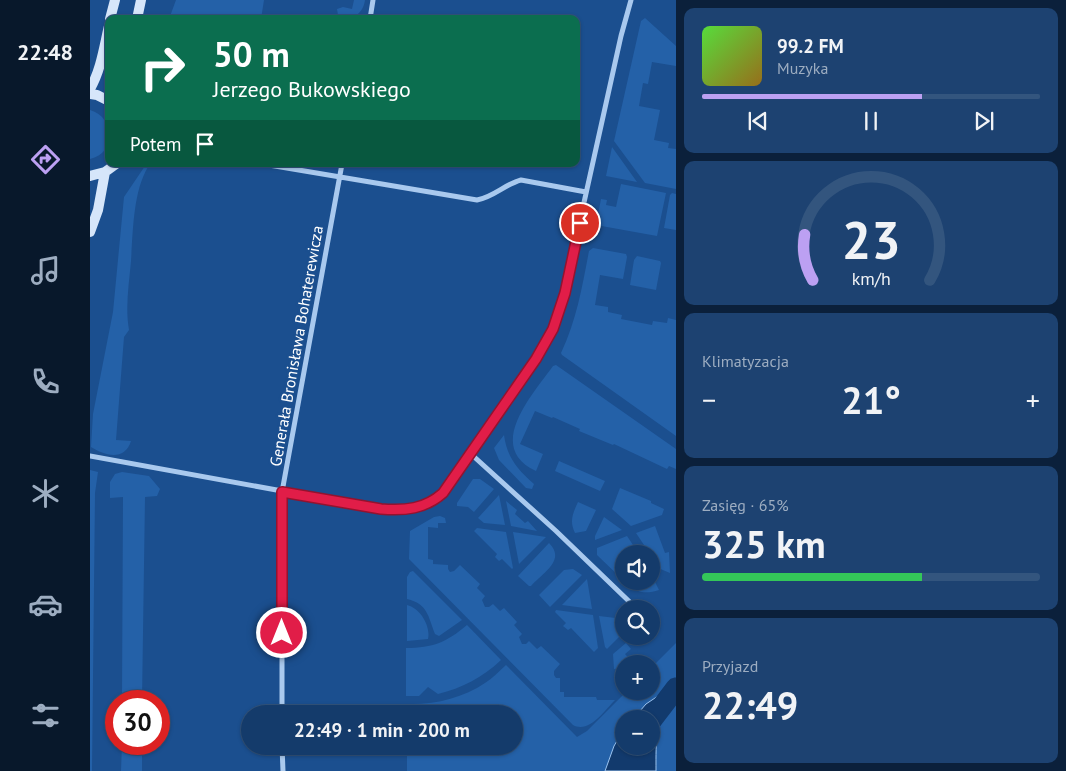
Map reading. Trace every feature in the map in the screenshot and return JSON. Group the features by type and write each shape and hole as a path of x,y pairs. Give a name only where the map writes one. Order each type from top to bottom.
{"street":[{"path":"111,15 115,0"},
{"path":"138,15 141,0"},
{"path":"371,15 373,0"},
{"path":"90,456 381,509 419,508 436,500 471,454 536,359 553,329 565,293 621,36 631,0"},
{"path":"90,89 95,81 105,43"},
{"path":"90,94 105,99"},
{"path":"90,176 105,172 112,167"},
{"path":"282,167 477,200 489,198 514,182 521,180 586,192"},
{"name":"Generała Bronisława Bohaterewicza","path":"282,705 282,492 342,167"},
{"path":"90,232 98,210 105,172"},
{"path":"471,454 556,531 628,600"},
{"path":"282,755 282,771"}],"shaded area":[{"path":"176,0 264,0 262,15 170,15"},
{"path":"354,0 365,0 363,8 357,15 338,15 337,9 343,7 352,9"},
{"path":"645,18 676,46 676,66 652,62 648,84 643,83 639,106 660,110 654,140 669,143 668,148 676,149 676,189 645,183 614,141 641,21"},
{"path":"90,110 98,114 105,122 105,150 90,159"},
{"path":"612,147 637,182 606,176"},
{"path":"144,167 148,167 139,188 133,225 127,313 129,330 124,337 116,440 131,441 124,452 114,455 102,453 91,447 93,414 113,312 124,197"},
{"path":"621,184 666,193 657,236 596,225 601,199 607,200 606,205 616,207"},
{"path":"672,193 676,194 676,230 664,228 670,195"},
{"path":"593,248 626,254 627,257 623,279 600,275 595,305 608,307 608,312 622,315 621,319 652,325 653,321 667,323 668,318 676,320 676,436 561,353 575,315 589,251"},
{"path":"637,256 660,261 656,290 630,285 634,260"},
{"path":"556,365 676,449 676,469 669,466 667,469 614,444 579,431 580,429 553,417 535,411 520,444 543,454 536,471 521,461 514,448 513,435 517,420 525,405 553,366"},
{"path":"504,435 510,456 518,468 534,484 532,489 526,488 499,460 494,448"},
{"path":"559,461 605,481 600,491 555,471"},
{"path":"90,470 98,472 95,493 92,771 90,771"},
{"path":"122,472 149,476 160,489 157,496 145,497 142,690 122,690 123,497 110,498 110,482 115,474"},
{"path":"473,479 480,479 494,489 474,512 468,507 457,506 457,503"},
{"path":"620,488 651,501 651,503 664,509 662,515 631,526 612,509"},
{"path":"499,495 505,525 484,523 478,518"},
{"path":"506,501 517,510 515,514 525,523 528,521 537,531 511,526"},
{"path":"578,502 596,510 586,531 575,533 572,521"},
{"path":"440,516 445,518 446,523 438,523 438,528 428,527 428,559 433,560 433,564 448,565 450,572 460,565 480,584 477,588 485,596 482,600 485,607 493,604 500,611 504,608 517,622 514,625 522,634 519,637 522,644 526,644 529,641 537,649 541,646 560,664 554,671 554,675 556,678 560,678 560,692 564,692 564,697 596,697 597,700 615,700 591,724 579,727 573,725 409,559 410,531 434,517"},
{"path":"604,517 622,530 595,540 595,536"},
{"path":"655,526 665,553 669,552 670,573 660,569 660,545 644,545 636,533"},
{"path":"477,528 506,532 512,569 502,559 499,561 495,557 497,554 474,531"},
{"path":"513,532 546,537 519,564"},
{"path":"627,536 633,545 615,545 615,572 597,555 597,548"},
{"path":"549,543 554,549 554,560 547,571 529,586 518,576"},
{"path":"573,569 582,575 550,607 539,595 564,570"},
{"path":"413,571 462,620 439,636 435,634 429,616 423,608 414,601 407,599 407,577"},
{"path":"587,579 592,609 562,605"},
{"path":"636,590 659,590 649,592"},
{"path":"407,605 424,618 428,629 428,639 407,641"},
{"path":"556,610 593,615 598,648 594,652 571,628 568,630 563,626 566,623 555,612"},
{"path":"599,616 615,618 615,641 607,649"},
{"path":"467,625 501,660 479,677 455,689 438,694 428,687 419,696 406,696 406,648 424,647 439,643 453,636"},
{"path":"676,643 676,771 407,771 407,755 523,755 523,705 407,705 438,702 467,693 488,681 506,665 577,737 587,731 618,700 660,700 660,659"},
{"path":"624,645 628,645 631,649 626,655 615,655 615,669 613,654"},
{"path":"664,692 671,692 672,696 660,721 660,710 641,710 652,700 660,700 660,695"},
{"path":"615,744 615,755 656,755 656,771 605,771"},
{"path":"122,755 142,755 142,771 121,771"}],"waterway":[{"path":"659,710 676,688"}],"route":[{"path":"282,633 282,492 395,510 419,508 436,500 471,454 536,359 553,329 565,293 580,223"}]}
